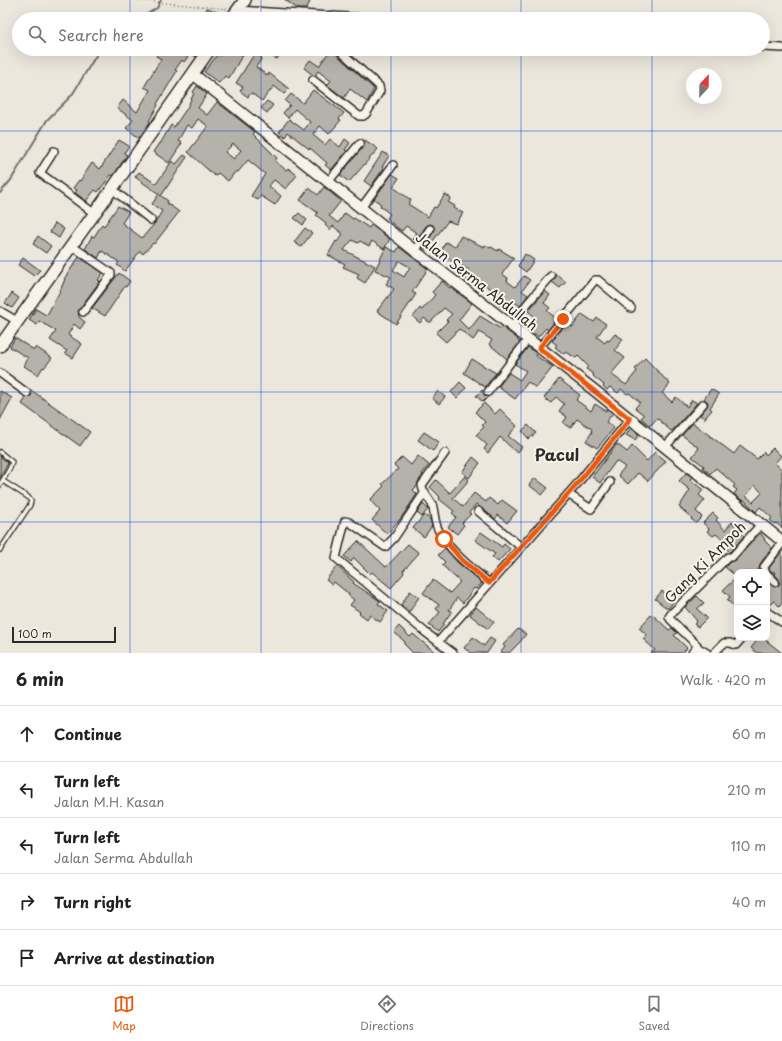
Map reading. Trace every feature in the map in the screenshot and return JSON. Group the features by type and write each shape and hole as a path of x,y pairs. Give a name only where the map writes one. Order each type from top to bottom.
{"main road":[{"path":"238,10 245,0"},
{"path":"0,346 95,214 205,56"},
{"name":"Jalan Serma Abdullah","path":"192,74 630,419 782,542"}],"street":[{"path":"238,10 263,12"},
{"path":"770,47 782,48"},
{"path":"313,80 359,116 366,114 380,91 379,86 346,56"},
{"path":"328,182 360,143"},
{"path":"54,151 40,173 95,214"},
{"path":"361,208 393,165"},
{"path":"112,189 151,220"},
{"path":"415,251 430,229"},
{"path":"72,246 111,273 83,312"},
{"path":"512,326 527,304 551,276"},
{"path":"539,348 595,280 598,280 631,308"},
{"path":"0,311 17,322"},
{"path":"488,392 528,339"},
{"path":"0,373 27,393"},
{"path":"665,447 703,404"},
{"path":"438,642 568,494 630,419"},
{"path":"444,453 422,485 422,488 434,510 435,522 444,539 462,560 489,583"},
{"path":"568,494 591,509 610,482"},
{"path":"425,492 394,538 385,547 349,522 345,521 336,558 453,653"},
{"path":"478,511 521,547"},
{"name":"Gang Ki Ampoh","path":"694,650 697,645 669,617 717,567 728,557 732,557 761,524"},
{"path":"765,569 764,567 782,542"},
{"path":"770,578 775,582"},
{"path":"770,614 782,622"},
{"path":"714,653 724,643 736,645 739,641"},
{"path":"694,650 707,653"}],"lane":[{"path":"0,452 12,460 10,468 0,485"},
{"path":"0,550 30,505 31,501 28,497 3,481"}],"path":[{"path":"134,0 238,10"}],"building":[{"path":"285,0 306,0 310,2 306,9 298,9"},
{"path":"207,8 217,12 205,12"},
{"path":"156,56 188,56 184,62 182,60 175,70 177,71 157,104 158,105 149,121 150,122 139,138 126,128 133,120 117,108 123,100 137,112 150,90 144,87 161,59"},
{"path":"216,56 242,56 229,78 225,76 219,83 204,72"},
{"path":"253,56 259,56 262,58 256,67 268,76 269,73 289,89 284,94 274,86 262,101 251,93 248,97 240,91 243,87 236,83"},
{"path":"271,56 279,56 277,59"},
{"path":"326,56 338,56 374,89 367,102 350,89 344,98 327,85 331,81 318,71 315,76 304,68 310,60 319,66"},
{"path":"197,86 207,94 198,108 207,115 217,102 255,132 253,134 277,158 275,161 286,170 288,168 297,175 286,189 274,180 269,186 281,196 275,205 261,196 258,200 251,196 265,174 248,160 228,181 218,173 215,176 188,152 208,126 198,119 192,128 187,125 178,141 182,143 169,163 153,152 159,143 160,144 171,125 174,127 187,108 194,93 193,92","holes":["233,144 241,150 234,159 225,152"]},
{"path":"313,90 344,113 339,119 341,120 329,134 320,126 313,135 325,145 330,139 340,147 345,139 350,143 345,150 347,151 331,170 325,165 327,163 310,148 309,149 288,132 285,137 279,132 289,119 304,130 310,122 295,109 288,118 283,113 290,105 285,101 291,94 303,103"},
{"path":"267,101 273,105 267,113 261,108"},
{"path":"119,140 129,146 124,153 127,155 113,176 111,175 98,192 95,190 86,201 75,193 77,190 73,188 79,180 80,181 92,163 100,169"},
{"path":"365,140 378,149 349,182 340,175 364,146"},
{"path":"383,152 389,156 382,167 384,168 371,186 364,181"},
{"path":"184,155 187,157 161,196 168,201 167,203 179,212 154,244 153,243 143,254 140,251 125,271 117,265 119,262 102,251 98,258 85,249 92,236 94,237 102,224 104,226 118,206 129,212 122,223 142,238 155,223 162,211 152,204 159,194 135,177 139,172 156,184 172,161 176,164"},
{"path":"392,174 399,178 393,187 411,200 408,204 428,217 445,194 451,198 448,202 455,206 454,208 463,213 456,224 448,221 426,250 423,248 435,230 433,225 430,224 426,226 416,241 413,239 417,233 406,226 402,231 395,226 387,218 390,214 374,199"},
{"path":"324,187 341,201 329,216 338,223 345,213 369,228 371,225 390,239 384,249 372,241 369,246 360,241 358,243 352,240 344,250 375,266 365,283 357,278 359,274 343,267 345,264 328,255 336,241 337,242 343,234 333,226 330,230 325,225 326,223 316,215 318,213 300,200 309,188 318,195"},
{"path":"299,213 307,220 303,225 294,218"},
{"path":"55,223 64,229 59,238 50,232"},
{"path":"305,228 312,233 301,247 294,242"},
{"path":"38,236 51,246 46,253 33,244"},
{"path":"461,236 484,247 485,245 498,251 499,249 514,258 502,274 508,278 507,281 515,287 524,276 530,280 522,291 528,295 520,306 514,302 512,304 505,300 500,306 494,302 499,295 484,284 482,287 474,282 473,284 464,278 469,270 447,258 445,260 438,256 446,242 455,247"},
{"path":"386,247 396,252 399,247 428,269 412,292 416,294 396,324 377,311 394,289 386,284 391,277 375,270","holes":["399,261 410,267 404,277 393,270"]},
{"path":"525,254 534,260 526,272 518,266"},
{"path":"79,257 103,273 98,280 100,281 78,311 79,317 85,322 80,329 74,324 68,335 82,344 73,358 65,353 67,351 50,340 56,331 39,321 37,325 29,320 36,309 46,315 48,313 60,291 64,279"},
{"path":"23,258 40,270 34,276 18,265"},
{"path":"119,273 130,281 105,316 92,308"},
{"path":"556,274 566,282 560,288 552,282 556,277"},
{"path":"442,281 472,303 459,320 469,330 480,316 501,329 502,327 518,339 517,340 520,342 507,359 489,344 492,340 479,332 473,340 459,329 446,342 436,333 448,321 446,320 452,314 444,308 431,322 424,318 420,323 413,317 420,308 422,310 435,295 432,292"},
{"path":"545,291 550,295 544,303 550,308 547,311 557,319 548,330 546,328 538,337 527,326 535,317 528,311"},
{"path":"12,293 19,298 12,308 5,303"},
{"path":"582,314 594,322 597,318 606,324 597,337 605,343 615,334 623,339 615,350 625,358 611,374 626,385 637,371 635,369 645,358 670,384 662,393 672,402 676,397 687,407 692,400 697,403 674,429 671,431 657,418 651,425 649,425 641,418 644,415 635,408 640,402 629,393 627,394 621,389 618,393 610,387 607,390 603,386 604,385 593,376 594,375 586,369 588,366 578,356 576,358 566,352 564,354 555,347 557,345 552,341 556,337 555,336 567,322 572,327"},
{"path":"15,338 34,350 36,347 52,358 44,368 43,367 38,375 24,366 28,358 10,347"},
{"path":"528,347 537,354 536,356 553,367 536,388 528,382 515,399 498,387 509,373 520,380 526,371 515,364"},
{"path":"472,359 496,373 485,387 464,373"},
{"path":"559,379 580,395 576,400 591,411 595,404 606,411 607,409 613,413 606,422 614,428 597,448 586,441 592,432 592,429 577,419 570,428 563,423 567,417 559,411 564,404 556,397 551,403 544,398"},
{"path":"460,382 466,388 457,398 451,392"},
{"path":"711,389 719,394 710,408 712,410 704,419 700,415 708,405 708,402 704,399"},
{"path":"31,390 90,432 80,446 22,404 26,398 31,396"},
{"path":"482,390 485,396 488,397 483,402 476,396"},
{"path":"0,391 12,398 0,420"},
{"path":"438,391 445,397 439,404 432,398"},
{"path":"484,403 495,414 500,409 517,426 508,436 522,447 517,453 500,437 488,453 484,449 487,445 476,435 484,427 482,425 485,422 475,412"},
{"path":"693,423 734,454 740,446 757,459 764,452 766,455 773,448 781,456 775,463 782,470 782,528 770,520 772,518 760,507 756,512 744,500 743,501 734,494 737,490 733,487 735,485 716,468 710,474 703,468 704,466 692,457 699,448 682,435","holes":["755,485 762,493 753,502 746,496"]},
{"path":"528,425 536,433 529,439 522,431"},
{"path":"631,428 639,435 635,440 626,435"},
{"path":"424,432 439,442 433,451 418,440"},
{"path":"617,444 627,452 632,446 647,461 655,452 666,461 648,481 638,473 628,484 618,475 625,467 616,461 600,483 592,477"},
{"path":"0,456 8,463 0,479"},
{"path":"418,456 429,465 422,474 423,475 417,486 413,490 417,494 401,518 387,534 372,520 380,511 370,500 384,486 382,484 398,469 394,465 402,457 411,465"},
{"path":"473,457 480,463 469,478 462,472"},
{"path":"686,473 692,477 690,479 703,490 699,495 705,500 696,511 702,517 696,523 679,507 690,490 679,481"},
{"path":"465,476 469,480 453,498 463,507 474,493 486,502 489,498 498,505 502,500 517,511 507,523 498,515 495,519 476,504 469,513 471,514 462,523 464,525 457,534 448,527 456,517 452,513 454,511 439,499 440,497 430,487 436,480 450,493"},
{"path":"535,478 548,488 542,495 529,485"},
{"path":"423,504 428,509 422,517 417,513"},
{"path":"713,513 718,518 716,520 725,530 732,522 744,536 730,552 721,544 724,541 716,534 713,536 707,531 709,529 703,523"},
{"path":"424,515 430,519 432,526 424,537 413,528"},
{"path":"481,532 502,547 504,544 510,549 498,562 492,557 495,554 475,540"},
{"path":"760,533 765,539 764,540 772,548 760,564 759,569 734,569 734,574 725,567 730,562 736,560"},
{"path":"358,541 386,567 408,544 419,553 403,571 404,573 391,588 372,572 370,574 354,558 351,562 344,556"},
{"path":"445,548 458,563 482,583 476,589 474,588 463,603 457,598 449,610 452,611 438,632 429,625 440,612 436,609 439,605 423,593 433,580 450,593 460,582 442,565 445,562 438,555"},
{"path":"782,551 782,602 779,606 774,601 770,604 770,584 774,587 778,586 780,583 779,579 774,573 775,572 772,572 769,568"},
{"path":"337,566 354,582 353,583 380,601 378,604 388,611 380,622 370,615 367,619 359,613 360,612 350,605 354,600 348,595 349,594 334,582 332,585 326,580"},
{"path":"734,580 734,606 727,600 730,597 723,590"},
{"path":"410,591 419,597 410,611 401,605"},
{"path":"662,591 674,601 668,609 655,599"},
{"path":"697,596 704,603 697,609 707,618 698,627 694,624 697,621 685,607"},
{"path":"476,607 494,622 488,629 470,615"},
{"path":"652,614 669,630 672,628 677,633 674,635 687,648 682,653 651,653 655,650 643,639 647,635 639,628"},
{"path":"399,626 410,637 413,634 436,653 413,653 404,644 405,642 394,632"},
{"path":"518,629 526,634 509,653 500,653 505,647 503,645"},
{"path":"473,637 484,646 490,638 495,641 487,653 471,653 464,648"},
{"path":"757,641 767,641 782,653 757,653 751,648"}],"waterway":[{"path":"150,12 157,8 161,0"},
{"path":"0,193 11,180 47,120 72,95 96,56"}],"district":[{"name":"Pacul","path":"557,454"}],"route":[{"path":"444,539 462,560 489,583 577,484 630,419 539,348 563,319"}]}
